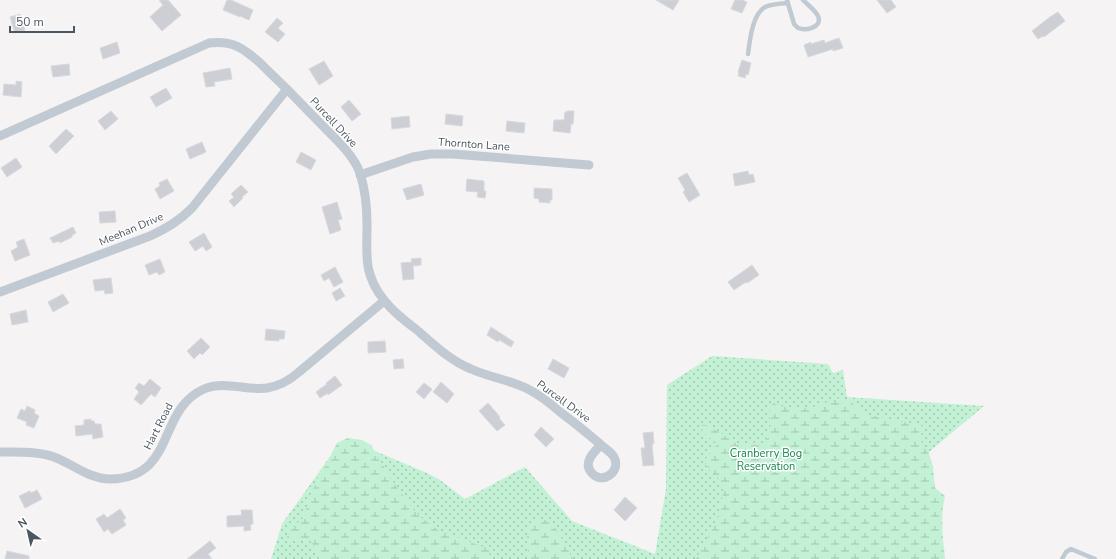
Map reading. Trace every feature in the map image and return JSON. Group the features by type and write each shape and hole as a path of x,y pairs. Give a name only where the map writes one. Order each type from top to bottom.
{"street":[{"name":"Purcell Drive","path":"0,136 209,44 220,42 231,44 250,54 259,62 343,146 352,160 360,174 366,207 366,254 368,267 374,284 384,301 436,347 472,370 532,391 552,405 600,445"},
{"name":"Meehan Drive","path":"0,292 150,236 181,219 192,208 287,89"},
{"name":"Thornton Lane","path":"360,174 404,159 431,154 453,154 589,166"},
{"name":"Hart Road","path":"0,452 25,452 48,456 102,479 115,479 136,473 148,466 156,458 177,414 184,404 194,395 206,388 218,385 266,388 284,382 299,372 384,301"}],"lane":[{"path":"748,54 752,30 757,15 766,7 788,2 794,24 798,28 806,30 816,25 819,20 818,16 803,0"},
{"path":"1062,559 1066,552 1071,549 1095,559"}],"green space":[{"name":"Cranberry Bog Reservation","path":"712,356 828,364 833,373 843,370 847,397 984,406 929,452 931,559 271,559 282,524 334,451 350,443 375,451 427,473 440,480 465,499 525,467 572,521 655,554 666,489 667,385"},
{"path":"836,398 850,401 864,414 923,426 921,437 922,444 929,454 933,466 935,488 945,496 942,519 945,559 696,559 717,520 724,489 720,480 705,463 705,460 717,444 704,433 701,428 702,425 706,425 721,433 737,444 759,445 765,441 771,424 769,411 773,403 789,408 801,409 819,405"},
{"path":"348,438 362,440 371,445 391,479 412,508 423,519 438,530 489,549 490,559 317,559 318,557 316,550 309,539 288,540 287,536 289,529 301,520 304,515 308,503 307,501 316,484 320,470 325,467 337,443"},
{"path":"540,519 549,521 559,533 573,559 531,559 527,546 528,532 532,524"}],"building":[{"path":"159,0 168,0 181,15 162,31 150,17 163,5"},
{"path":"227,0 231,0 253,10 249,20 223,10"},
{"path":"656,0 679,0 673,10"},
{"path":"735,0 747,2 742,13 731,9"},
{"path":"877,0 891,0 896,7 887,13"},
{"path":"1058,12 1065,21 1044,37 1043,36 1038,39 1032,31"},
{"path":"20,14 25,30 15,33 10,17"},
{"path":"277,18 283,23 278,28 285,34 278,42 265,32"},
{"path":"839,38 843,48 833,51 833,49 808,57 804,45 811,42 811,44 824,40 825,43"},
{"path":"117,42 120,53 103,59 100,48"},
{"path":"742,60 751,63 748,75 746,74 745,78 738,76"},
{"path":"324,61 333,76 319,85 309,69"},
{"path":"69,64 70,75 53,77 51,66"},
{"path":"230,68 232,79 214,82 215,86 206,87 203,73"},
{"path":"16,81 22,82 21,97 3,95 4,84 16,85"},
{"path":"166,88 172,98 156,107 150,97"},
{"path":"349,100 361,114 352,121 341,107"},
{"path":"111,111 118,119 105,130 98,121"},
{"path":"574,111 573,124 571,124 570,133 553,131 554,120 564,120 565,112"},
{"path":"446,114 463,116 462,126 445,124"},
{"path":"409,116 410,127 392,129 391,118"},
{"path":"507,121 525,123 524,133 506,131"},
{"path":"66,129 74,136 56,154 49,146"},
{"path":"202,142 206,152 190,159 186,149"},
{"path":"301,152 316,160 311,170 296,162"},
{"path":"16,158 22,167 7,177 1,168"},
{"path":"748,171 749,175 753,174 755,182 735,186 733,174"},
{"path":"687,173 700,195 689,202 683,192 685,190 678,178"},
{"path":"167,179 174,191 160,199 155,189 160,186 159,183"},
{"path":"467,179 484,181 484,191 486,191 485,198 477,197 478,192 466,191"},
{"path":"421,184 424,195 407,200 403,189"},
{"path":"241,185 248,192 234,207 229,201 234,197 231,194"},
{"path":"534,188 552,189 552,200 550,200 550,203 539,202 539,199 534,198"},
{"path":"337,202 342,219 338,220 341,230 330,234 322,207"},
{"path":"115,211 116,222 100,223 99,212"},
{"path":"73,227 76,233 72,235 72,237 60,243 59,241 53,243 50,238"},
{"path":"204,233 212,247 206,251 203,246 195,251 189,242"},
{"path":"24,239 30,255 15,261 11,251 18,247 16,242"},
{"path":"421,258 421,265 413,266 414,279 403,280 401,263 412,262 411,259"},
{"path":"160,259 165,272 159,275 157,272 149,275 145,265"},
{"path":"752,265 759,275 734,290 728,282"},
{"path":"335,267 343,282 334,287 329,278 324,281 321,275"},
{"path":"111,278 113,293 105,294 104,290 95,291 93,280"},
{"path":"340,288 345,296 336,301 332,293"},
{"path":"63,294 69,303 53,312 48,302"},
{"path":"26,310 28,322 12,325 10,314"},
{"path":"491,327 514,342 511,347 499,340 498,342 487,335"},
{"path":"266,329 285,331 284,339 279,339 279,341 265,340"},
{"path":"201,338 210,347 202,355 200,353 194,359 187,351"},
{"path":"385,341 386,352 368,353 368,342"},
{"path":"403,359 404,368 394,369 393,360"},
{"path":"553,359 569,368 564,378 548,369"},
{"path":"335,376 342,385 328,395 328,393 320,398 316,392"},
{"path":"150,379 161,388 155,397 151,394 141,405 134,399 139,392 135,388 139,383 144,386"},
{"path":"441,382 454,394 447,403 433,392"},
{"path":"424,383 432,389 424,399 416,392"},
{"path":"488,403 505,425 497,431 479,411"},
{"path":"27,406 35,410 34,413 39,416 34,428 26,425 27,422 17,418 21,409 25,411"},
{"path":"91,419 91,421 94,421 95,424 101,424 103,437 93,439 92,434 76,436 75,426 84,425 84,420"},
{"path":"541,427 554,439 546,447 534,435"},
{"path":"653,432 654,444 652,444 654,465 643,466 641,448 645,448 643,433"},
{"path":"37,490 42,499 25,508 19,496 30,491 31,493"},
{"path":"625,497 637,508 625,521 614,510"},
{"path":"120,509 126,518 123,520 126,525 112,534 108,529 104,532 96,519 104,514 107,518"},
{"path":"241,510 252,510 253,524 250,525 251,530 244,531 244,526 227,527 227,516 242,515"},
{"path":"210,541 216,548 208,554 212,559 187,559"},
{"path":"7,551 29,556 29,559 5,559"}]}
